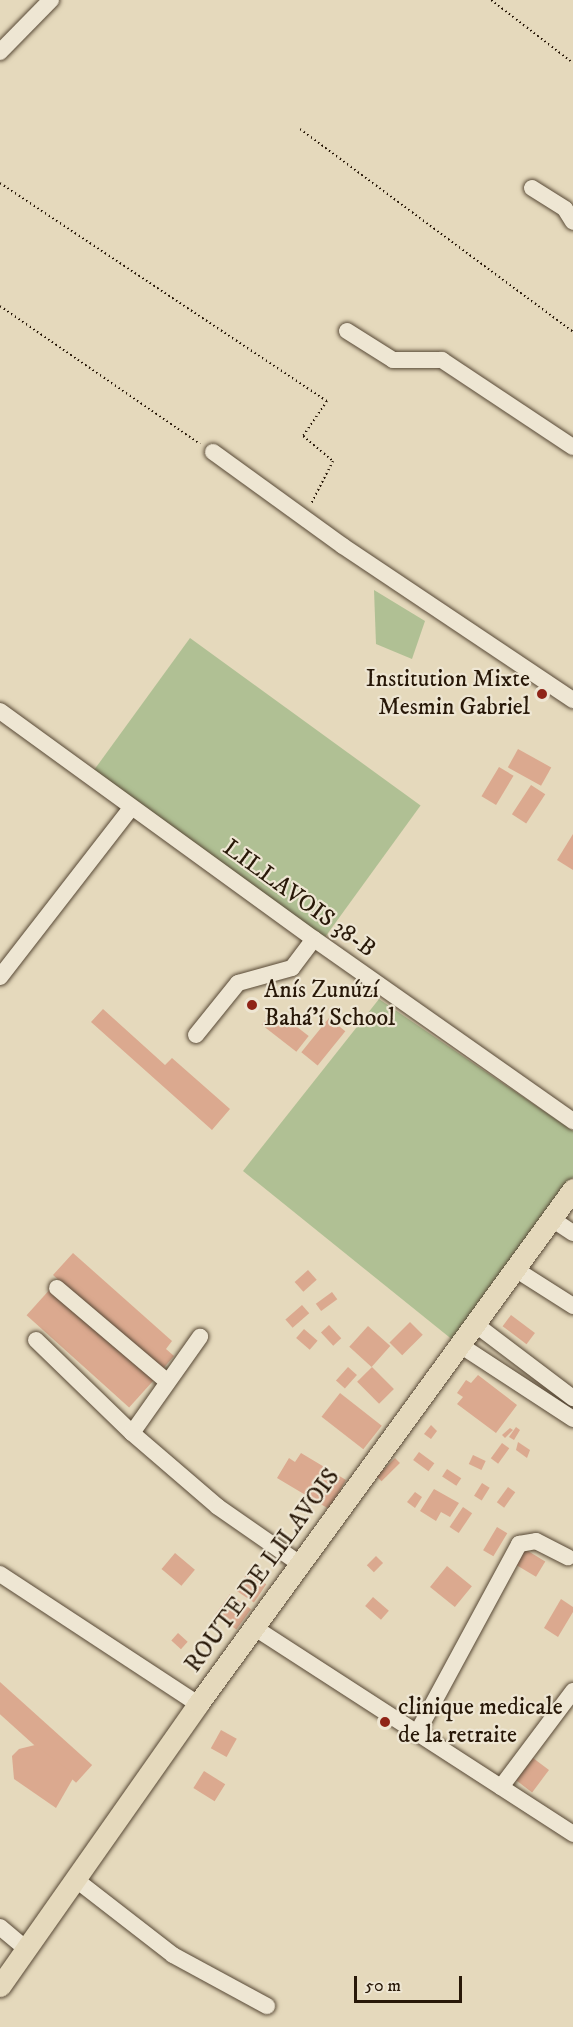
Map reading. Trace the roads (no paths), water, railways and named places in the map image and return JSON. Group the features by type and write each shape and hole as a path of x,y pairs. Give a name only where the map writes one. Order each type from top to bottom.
{"main road":[{"name":"ROUTE DE LILAVOIS","path":"0,1986 198,1704 573,1189"}],"street":[{"path":"0,51 51,0"},
{"path":"532,188 565,209 573,222"},
{"path":"347,331 393,360 442,360 573,447"},
{"path":"213,452 343,546 573,700"},
{"name":"LILLAVOIS 38-B","path":"0,711 314,939 573,1121"},
{"path":"0,976 131,808"},
{"path":"196,1035 238,983 292,968 314,939"},
{"path":"552,1220 573,1233"},
{"path":"515,1269 573,1306"},
{"path":"57,1288 168,1382"},
{"path":"475,1324 573,1398"},
{"path":"132,1433 200,1337"},
{"path":"36,1340 132,1433 218,1507 300,1564"},
{"path":"460,1345 573,1419"},
{"path":"417,1733 519,1544 536,1541 568,1557"},
{"path":"0,1574 198,1704"},
{"path":"255,1628 573,1834"},
{"path":"501,1787 573,1690"},
{"path":"75,1879 183,1961 239,1988 267,2006"},
{"path":"0,1927 26,1949"}],"place":[{"name":"Institution Mixte Mesmin Gabriel","path":"542,694"},
{"name":"Anís Zunúzí Bahá'í School","path":"252,1005"},
{"name":"clinique medicale de la retraite","path":"385,1722"}]}
